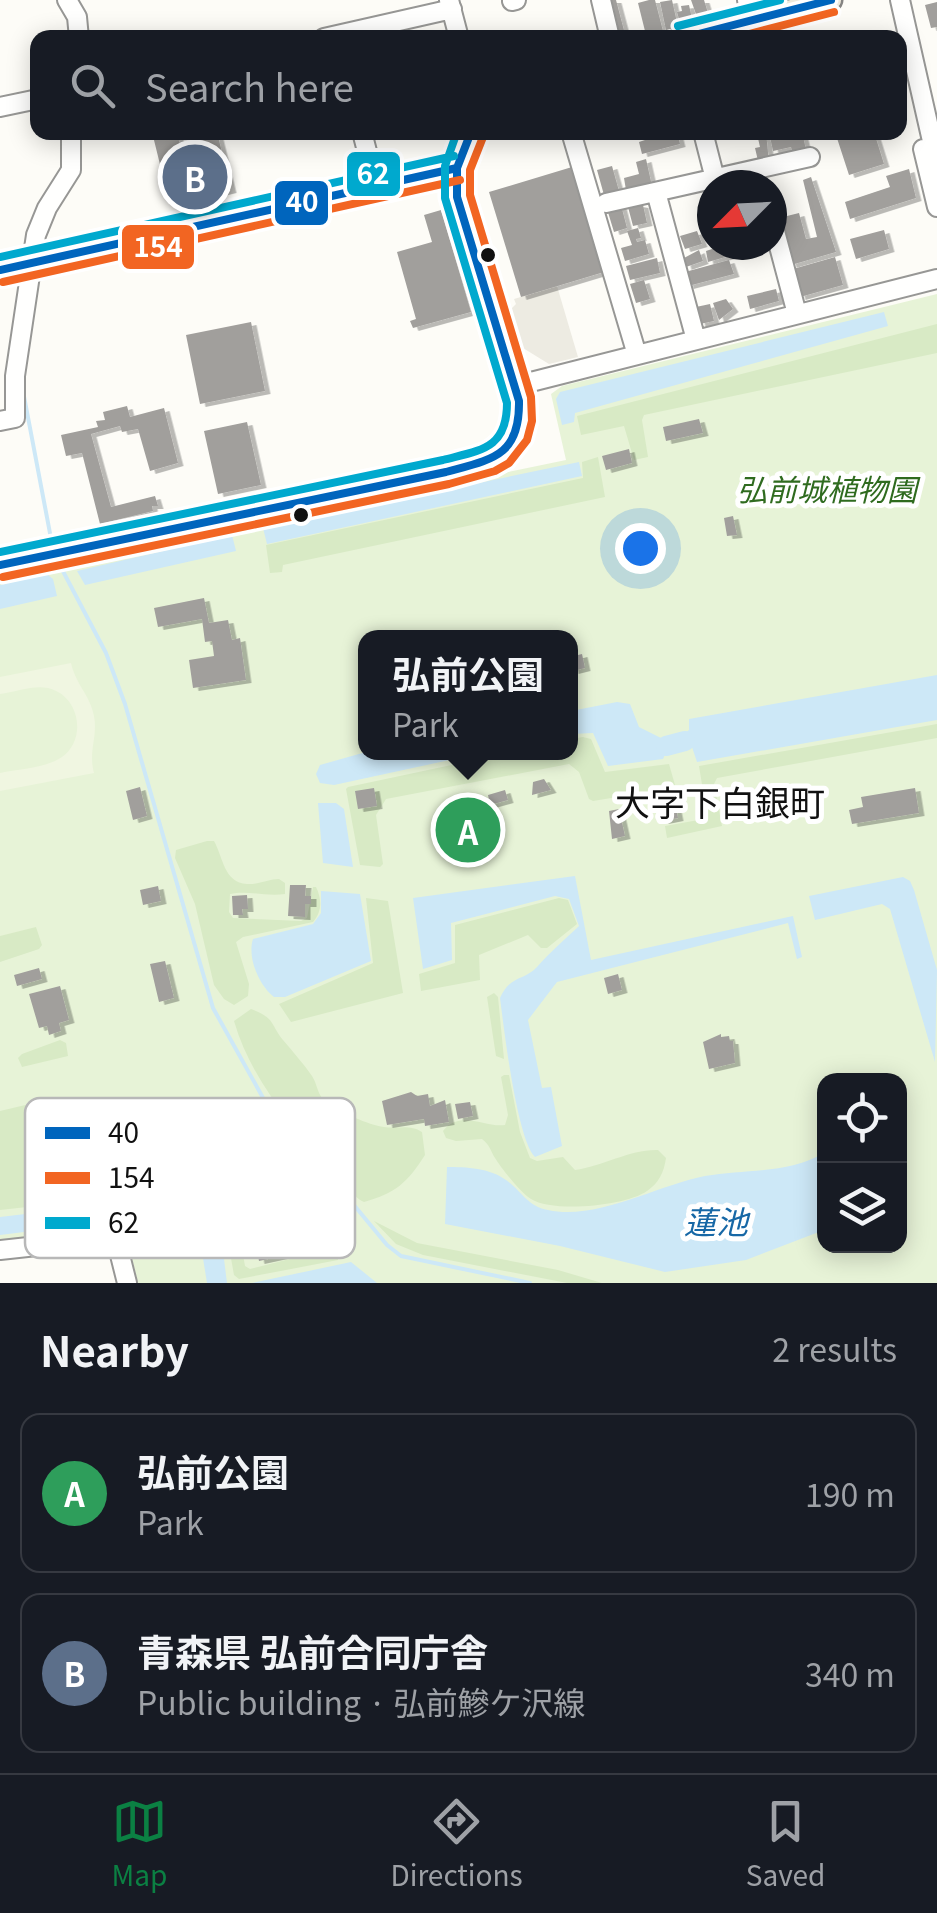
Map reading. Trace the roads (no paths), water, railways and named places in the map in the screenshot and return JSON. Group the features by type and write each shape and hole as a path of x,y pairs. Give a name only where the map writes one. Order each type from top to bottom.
{"main road":[{"path":"700,30 749,10 831,0"},
{"path":"0,270 457,168 468,140"}],"street":[{"path":"66,0 77,17 78,30"},
{"path":"600,0 608,30"},
{"path":"887,0 894,30"},
{"path":"900,0 928,83 937,163"},
{"path":"357,30 450,4 457,30"},
{"path":"907,81 937,207"},
{"path":"0,107 30,101"},
{"path":"0,422 15,418 15,376 36,235 47,208 71,170 71,140"},
{"path":"364,140 376,186"},
{"path":"573,140 637,356"},
{"path":"705,140 713,170"},
{"path":"777,170 810,156"},
{"path":"0,565 446,472 501,457 512,444 520,422 515,386 470,250 456,196 457,168"},
{"path":"606,204 697,182"},
{"path":"656,192 696,340"},
{"path":"783,260 797,314"},
{"path":"515,386 937,279"},
{"path":"0,1250 25,1247"},
{"path":"120,1258 126,1283"}],"water":[{"path":"884,312 888,326 575,413 574,422 562,425 556,399 560,392"},
{"path":"579,462 582,476 267,544 263,528"},
{"path":"232,535 236,551 85,585 77,571"},
{"path":"47,574 53,579 57,596 0,609 0,585"},
{"path":"937,675 937,720 697,762 691,744 685,744 683,735 689,730 689,719"},
{"path":"617,702 630,704 639,727 663,739 667,750 663,759 608,766 593,733 578,734 578,710"},
{"path":"358,754 358,760 450,760 334,785 320,783 316,774 320,765"},
{"path":"318,803 336,803 344,809 353,867 323,863"},
{"path":"575,876 591,960 793,916 802,957 797,959 788,923 557,982 528,1020 542,1088 551,1087 562,1146 535,1157 517,1107 500,998 508,985 532,971 579,926 569,899 555,896 451,923 452,960 423,969 413,898"},
{"path":"903,877 914,890 937,970 935,1062 890,909 882,904 815,920 809,896"},
{"path":"321,891 360,894 371,961 285,997 274,997 256,971 253,939 313,924 321,913"},
{"name":"蓮池","path":"817,1156 817,1233 746,1260 665,1272 560,1246 445,1224 447,1167 493,1173 535,1205 567,1212 606,1206 705,1176 766,1170"},
{"path":"25,1214 25,1232 0,1235 0,1217"},
{"path":"203,1258 224,1258 227,1283 207,1283"},
{"path":"351,1262 377,1283 252,1283"}],"waterway":[{"path":"23,391 53,549"},
{"path":"56,558 106,653 125,704 213,1008 263,1098"},
{"path":"666,746 685,741"},
{"path":"355,1206 401,1256 530,1283"}],"place":[{"name":"青森県 弘前合同庁舎","path":"195,177"},
{"name":"弘前公園","path":"468,830"}],"district":[{"name":"大字下白銀町","path":"720,800"}],"park label":[{"name":"弘前城植物園","path":"827,488"}]}
